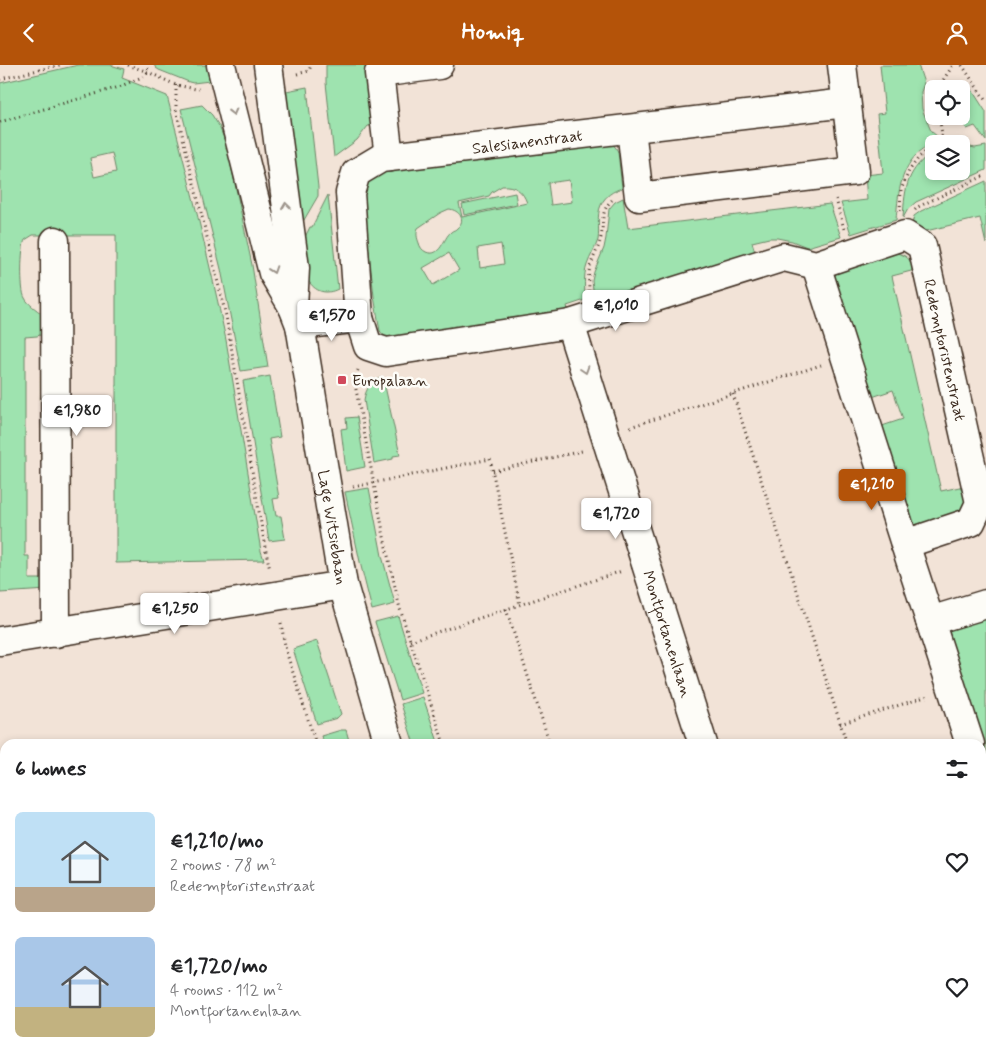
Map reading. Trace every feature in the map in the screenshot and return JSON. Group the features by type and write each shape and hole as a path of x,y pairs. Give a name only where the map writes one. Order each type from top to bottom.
{"street":[{"name":"Lage Witsiebaan","path":"221,65 273,273 296,316"},
{"name":"Lage Witsiebaan","path":"268,65 295,268 296,316 343,585 388,739"},
{"path":"389,157 379,73 439,65"},
{"path":"631,129 639,197 855,171 842,65"},
{"name":"Salesianenstraat","path":"368,346 359,317 350,193 356,173 382,158 846,103"},
{"path":"368,346 386,352 570,324 784,257 816,265 906,235"},
{"name":"Redemptoristenstraat","path":"904,544 971,522 980,503 922,246 906,235"},
{"path":"55,241 56,633"},
{"path":"816,265 904,544 968,739"},
{"path":"296,316 359,317"},
{"name":"Montfortanenlaan","path":"570,324 702,739"},
{"path":"0,641 343,585"},
{"path":"930,621 986,604"}],"path":[{"path":"0,79 60,65"},
{"path":"0,122 119,87 142,77 148,72 147,65"},
{"path":"943,80 953,65"},
{"path":"962,65 986,101"},
{"path":"176,85 176,109 226,317 265,547 286,651 314,739"},
{"path":"906,235 900,216 901,190 909,171 919,157 925,152"},
{"path":"832,174 836,203 852,253"},
{"path":"906,235 907,220 918,207 986,175"},
{"path":"596,316 589,290 589,268 602,237 602,219 606,205 616,195 638,190"},
{"path":"368,346 354,379 398,600 442,739"},
{"path":"493,471 607,440 732,393 846,357"},
{"path":"732,393 844,739"},
{"path":"328,492 490,459 520,605"},
{"path":"410,641 646,563"},
{"path":"506,609 548,739"},
{"path":"840,725 952,689"}],"green space":[{"path":"78,65 110,65 124,69 122,78 167,96 226,340 264,560 116,563 116,235 33,235 25,240 24,244 22,287 26,300 42,314 43,334 25,337 25,556 29,556 29,579 46,579 47,590 0,593 0,83","holes":["112,153 116,172 94,177 90,158"]},
{"path":"154,65 213,65 218,80 193,83 159,70"},
{"path":"326,65 365,65 373,126 368,126 357,140 334,157 326,83"},
{"path":"880,65 918,65 924,83 921,92 925,125 929,125 936,135 925,135 925,148 917,154 906,169 900,185 896,220 851,234 841,203 867,200 865,175 883,173 877,114 885,113"},
{"path":"307,87 318,196 297,232 276,93"},
{"path":"972,90 986,112 986,141 975,126 967,129 964,125 970,125 970,91"},
{"path":"202,105 219,126 227,146 252,265 268,367 241,371 221,269 181,109"},
{"path":"611,142 618,152 622,188 610,194 601,205 598,240 585,274 585,300 567,306 569,313 399,341 386,338 380,331 374,296 364,185 371,172","holes":["569,180 572,202 551,205 548,183","502,186 515,188 521,192 527,203 462,217 459,203 489,196","449,209 456,211 462,219 460,225 448,235 438,250 431,253 426,252 421,248 418,241 418,228","501,244 504,264 480,268 478,248","449,253 459,270 433,285 423,268"]},
{"path":"986,146 986,170 970,177 970,147"},
{"path":"925,158 925,180 964,180 916,202 908,209 903,218 909,179"},
{"path":"986,181 986,244 980,218 922,232 912,224 914,216 921,211"},
{"path":"515,193 517,204 464,215 462,204"},
{"path":"328,195 338,289 325,292 317,290 308,280 302,245"},
{"path":"623,198 628,228 830,204 841,237 807,247 777,238 752,242 755,252 614,298 611,292 594,297 592,281 604,248 609,209 615,202"},
{"path":"895,253 905,256 910,260 915,270 892,276 941,491 964,486 966,497 964,506 957,513 916,526 912,525 831,274","holes":["893,390 903,419 882,426 872,397"]},
{"path":"270,376 280,437 269,439 279,498 273,499 276,516 281,516 285,539 269,541 243,381"},
{"path":"383,377 400,455 393,456 393,459 374,463 364,400 370,385"},
{"path":"357,417 365,467 346,471 341,429 347,428 346,418"},
{"path":"369,488 382,556 395,604 372,610 345,492"},
{"path":"986,613 986,739 979,739 946,629"},
{"path":"398,616 422,693 400,700 375,622"},
{"path":"317,641 341,714 337,718 317,724 293,649"},
{"path":"423,697 437,739 412,739 401,704"},
{"path":"346,730 349,739 322,739 321,736"}],"place":[{"name":"Europalaan","path":"342,380"}]}
